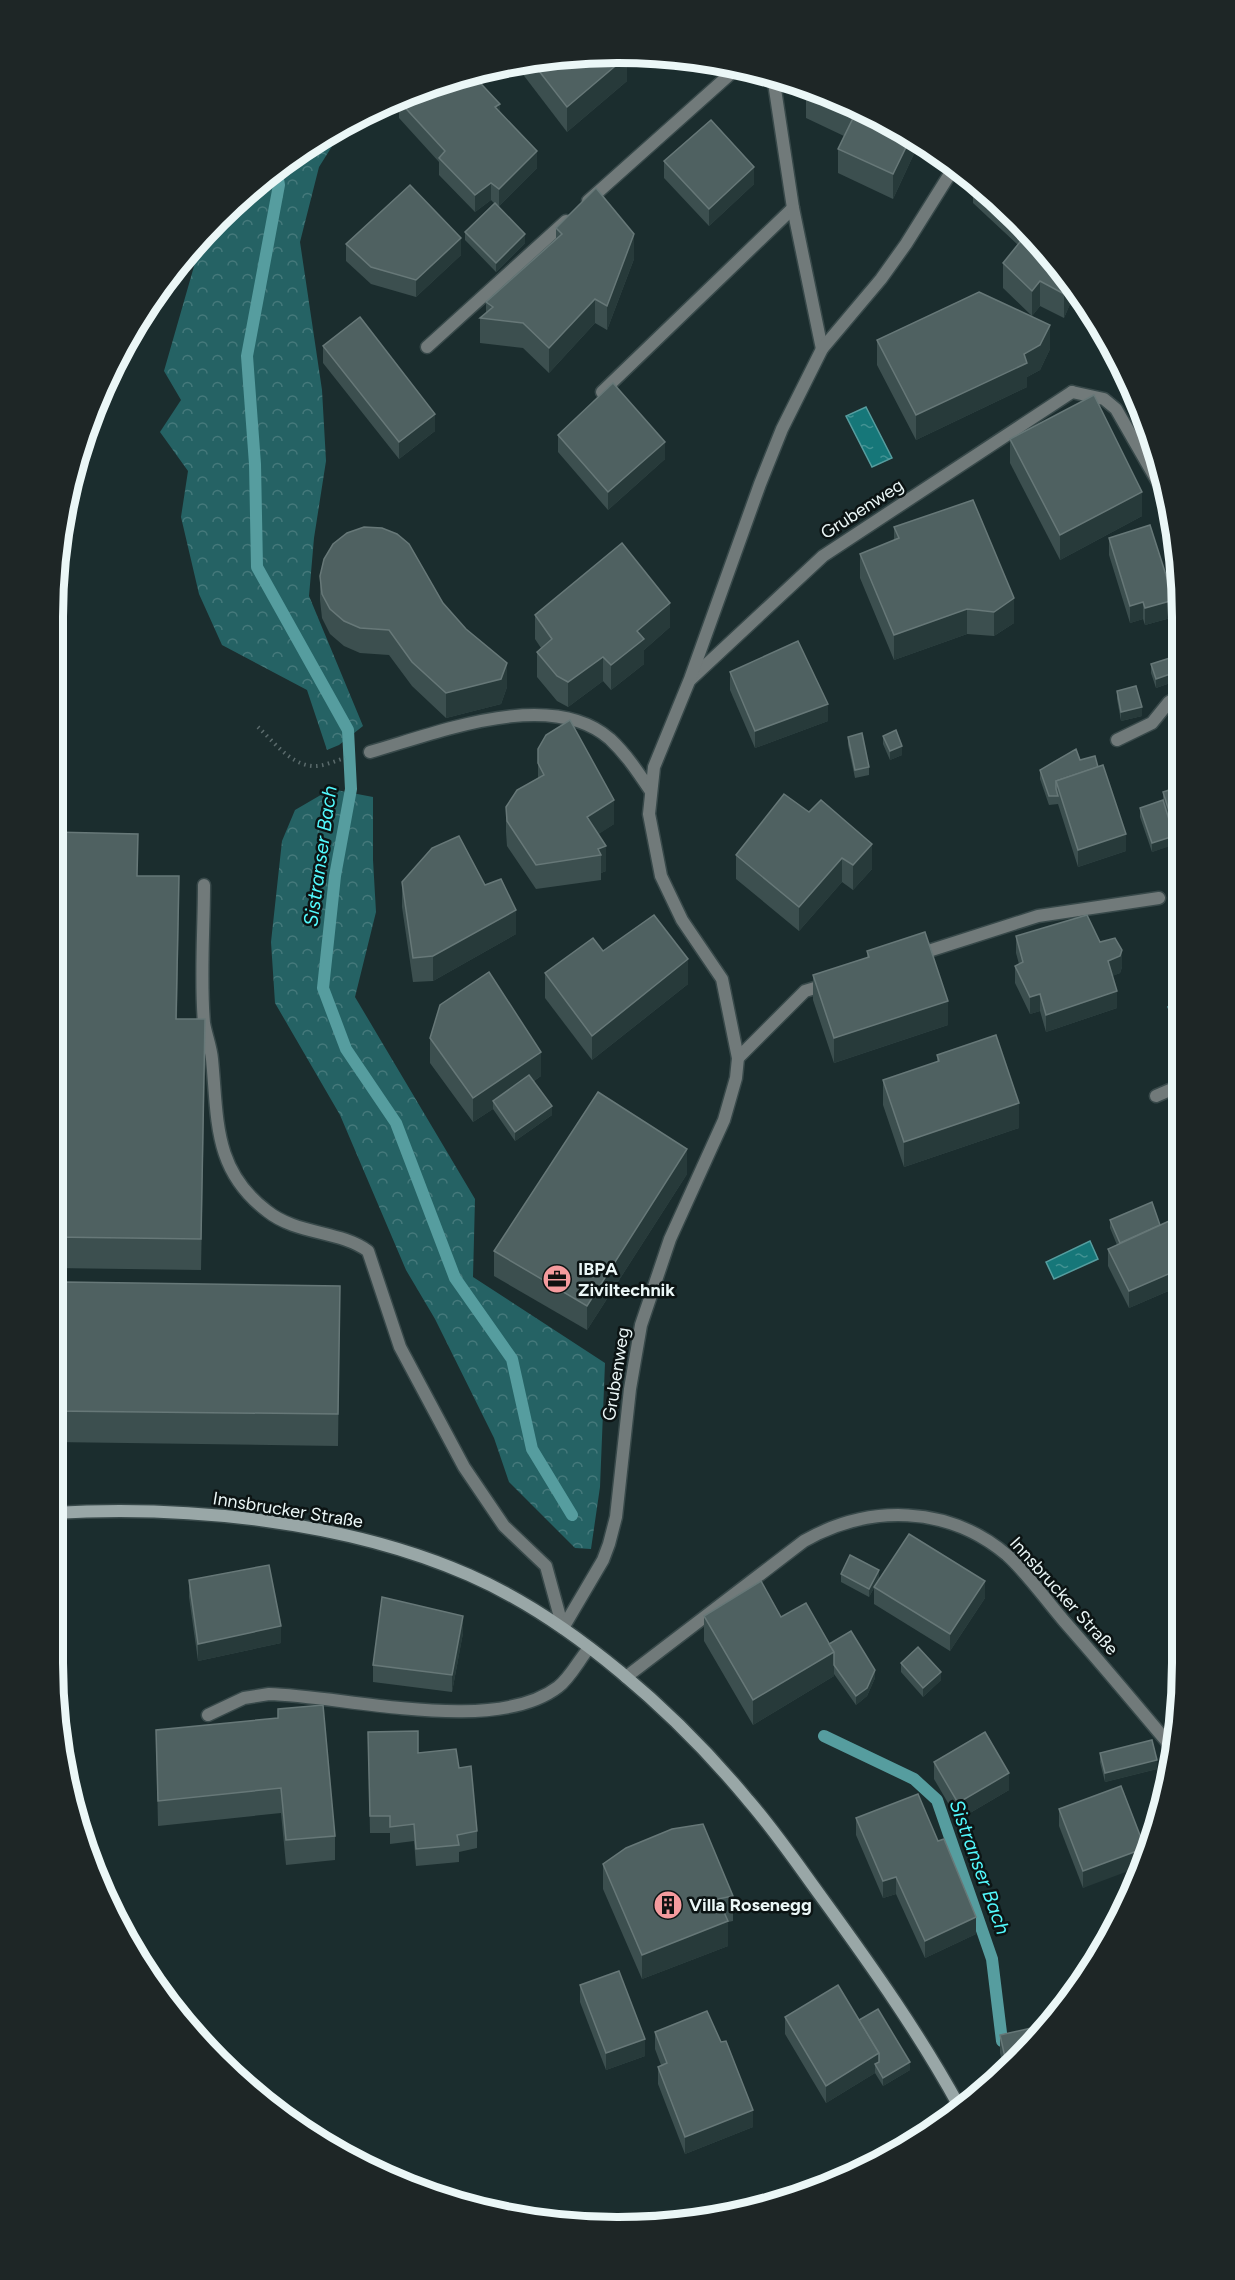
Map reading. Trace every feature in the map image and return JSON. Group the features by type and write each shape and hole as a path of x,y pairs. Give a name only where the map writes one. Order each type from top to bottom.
{"main road":[{"name":"Innsbrucker Straße","path":"63,1514 194,1515 304,1527 351,1536 403,1550 471,1576 563,1628 626,1677 691,1738 748,1799 877,1973 956,2101"}],"street":[{"path":"427,347 729,75"},
{"path":"774,86 793,208 822,349"},
{"name":"Grubenweg","path":"563,1628 603,1560 609,1544 616,1517 630,1389 641,1325 670,1239 724,1120 736,1078 738,1058 722,979 682,920 660,876 649,814 654,767 690,680 760,483 782,429 822,349 894,262 950,174"},
{"path":"602,392 793,208"},
{"name":"Grubenweg","path":"690,680 824,555 1072,392 1104,399 1116,409 1153,473"},
{"path":"1118,740 1152,723 1172,701"},
{"path":"370,752 486,719 552,716 587,725 609,738 628,758 650,790"},
{"path":"204,885 204,1023 212,1057 219,1140 238,1185 268,1212 292,1225 358,1243 368,1251 400,1347 464,1467 504,1526 546,1566 563,1628"},
{"path":"905,959 1038,916 1158,897"},
{"path":"738,1058 806,991 839,980"},
{"path":"1156,1096 1172,1089"},
{"name":"Innsbrucker Straße","path":"626,1677 804,1541 820,1532 867,1516 930,1518 950,1522 973,1532 1010,1557 1166,1741"},
{"path":"208,1714 244,1698 269,1694 446,1711 500,1709 536,1700 560,1686 589,1648"}],"path":[{"path":"258,727 290,757 302,763 312,766 340,759"}],"green space":[{"path":"336,139 319,167 300,242 322,390 326,461 314,538 309,596 363,726 339,745 327,750 307,690 222,645 199,594 181,517 188,471 160,432 181,400 164,371 197,257 225,225 252,201 309,156"},
{"path":"331,789 373,797 376,912 355,997 475,1199 473,1277 605,1363 600,1487 591,1549 575,1548 509,1482 494,1438 435,1319 406,1270 340,1115 275,1003 271,942 282,841 295,810"}],"water":[{"path":"866,407 892,458 872,467 846,416"},
{"path":"1172,1005 1172,1017 1168,1007"},
{"path":"1090,1241 1098,1259 1054,1279 1046,1262"}],"building":[{"path":"619,63 567,107 538,69 581,64"},
{"path":"478,81 500,104 495,107 537,151 499,189 491,183 475,195 439,158 445,151 403,106 439,92"},
{"path":"850,114 863,120 895,137 907,145 893,174 838,149 854,116"},
{"path":"711,120 754,167 709,209 664,161"},
{"path":"410,185 461,238 416,280 371,267 346,244"},
{"path":"596,188 634,234 607,306 595,299 549,348 523,323 480,318 493,307 486,302 562,234 556,228"},
{"path":"495,203 525,234 496,263 465,232"},
{"path":"1022,239 1065,291 1064,294 1040,281 1032,291 1003,263"},
{"path":"979,292 1050,325 1040,345 1024,354 1027,363 916,415 877,340"},
{"path":"360,317 435,414 399,442 323,346"},
{"path":"613,383 665,442 608,492 558,435"},
{"path":"1094,395 1142,492 1060,535 1010,439"},
{"path":"973,500 1014,598 994,612 967,609 894,635 860,554 899,538 894,527"},
{"path":"1150,525 1171,592 1172,601 1145,608 1143,602 1130,606 1109,538"},
{"path":"364,527 382,528 397,534 409,544 443,603 466,629 507,663 501,679 446,693 412,662 389,630 360,628 344,621 330,609 322,594 320,576 324,559 333,544 347,533"},
{"path":"622,543 670,603 637,631 644,639 611,665 603,657 568,682 557,676 537,652 552,639 535,615"},
{"path":"798,641 828,704 755,731 730,672"},
{"path":"1170,658 1172,673 1156,679 1151,664"},
{"path":"1136,686 1142,707 1121,712 1117,691"},
{"path":"570,720 614,800 587,817 606,846 598,849 601,855 536,865 507,821 506,807 517,790 544,775 538,763 538,749 546,735"},
{"path":"896,730 902,746 890,751 883,736"},
{"path":"862,733 869,767 855,770 848,737"},
{"path":"1076,749 1080,760 1095,756 1098,767 1056,781 1058,796 1049,796 1040,770"},
{"path":"1103,765 1126,834 1078,850 1056,781"},
{"path":"1172,789 1172,820 1163,792"},
{"path":"784,794 809,812 821,800 872,844 853,865 842,858 799,907 736,855"},
{"path":"1163,800 1172,837 1152,843 1140,808"},
{"path":"63,832 138,834 137,876 179,876 176,1019 205,1019 201,1239 63,1237"},
{"path":"459,836 485,885 501,879 516,910 433,956 413,958 402,882 432,848"},
{"path":"654,915 688,959 592,1036 545,973 593,938 603,951"},
{"path":"1087,915 1100,942 1115,938 1122,950 1120,956 1108,961 1117,991 1046,1015 1040,994 1030,997 1015,966 1023,962 1016,936"},
{"path":"925,932 948,1001 834,1038 813,975 869,957 867,951"},
{"path":"489,972 541,1052 473,1098 430,1038 440,1005"},
{"path":"996,1035 1019,1103 904,1142 883,1080 939,1061 937,1055"},
{"path":"529,1075 552,1106 515,1132 493,1101"},
{"path":"598,1092 687,1149 587,1306 494,1251"},
{"path":"1152,1202 1160,1225 1120,1243 1110,1220"},
{"path":"1172,1220 1172,1272 1129,1291 1108,1249"},
{"path":"65,1282 340,1286 338,1414 63,1411"},
{"path":"909,1534 985,1581 950,1634 874,1587"},
{"path":"850,1555 879,1570 869,1589 841,1574"},
{"path":"269,1565 281,1626 198,1644 189,1580"},
{"path":"761,1581 781,1617 806,1603 834,1652 753,1700 704,1616"},
{"path":"382,1597 463,1616 452,1675 373,1665"},
{"path":"851,1631 875,1670 867,1688 856,1696 834,1665 834,1652 829,1644"},
{"path":"918,1647 941,1672 923,1688 901,1663"},
{"path":"323,1705 335,1836 286,1840 281,1788 158,1801 156,1730 278,1718 278,1709"},
{"path":"418,1731 418,1753 456,1749 459,1768 471,1766 477,1831 457,1835 459,1845 416,1849 414,1824 390,1827 390,1816 370,1816 368,1732"},
{"path":"985,1732 1009,1773 958,1803 934,1762"},
{"path":"1152,1740 1157,1760 1105,1773 1100,1753"},
{"path":"1121,1786 1143,1842 1140,1850 1083,1871 1059,1809"},
{"path":"918,1794 938,1841 944,1839 976,1917 925,1941 896,1877 883,1881 856,1818"},
{"name":"Villa Rosenegg","path":"703,1824 733,1896 718,1899 728,1921 642,1955 603,1864 626,1848 672,1829"},
{"path":"619,1971 645,2039 606,2053 580,1985"},
{"path":"838,1985 879,2053 826,2086 785,2017"},
{"path":"878,2009 910,2062 883,2078 875,2064 879,2062 879,2053 859,2020"},
{"path":"707,2011 721,2042 726,2041 753,2110 685,2137 658,2067 667,2063 655,2032"},
{"path":"1035,2027 1005,2059 1000,2035"}],"waterway":[{"name":"Sistranser Bach","path":"278,180 279,185 247,356 255,464 257,567 348,730 351,789 335,876 323,988 346,1049 396,1123 455,1278 512,1359 532,1449 572,1515"},
{"name":"Sistranser Bach","path":"824,1736 914,1779 937,1800 992,1959 1002,2041"}],"place":[{"name":"IBPA Ziviltechnik","path":"557,1279"},
{"name":"Villa Rosenegg","path":"668,1905"}]}
